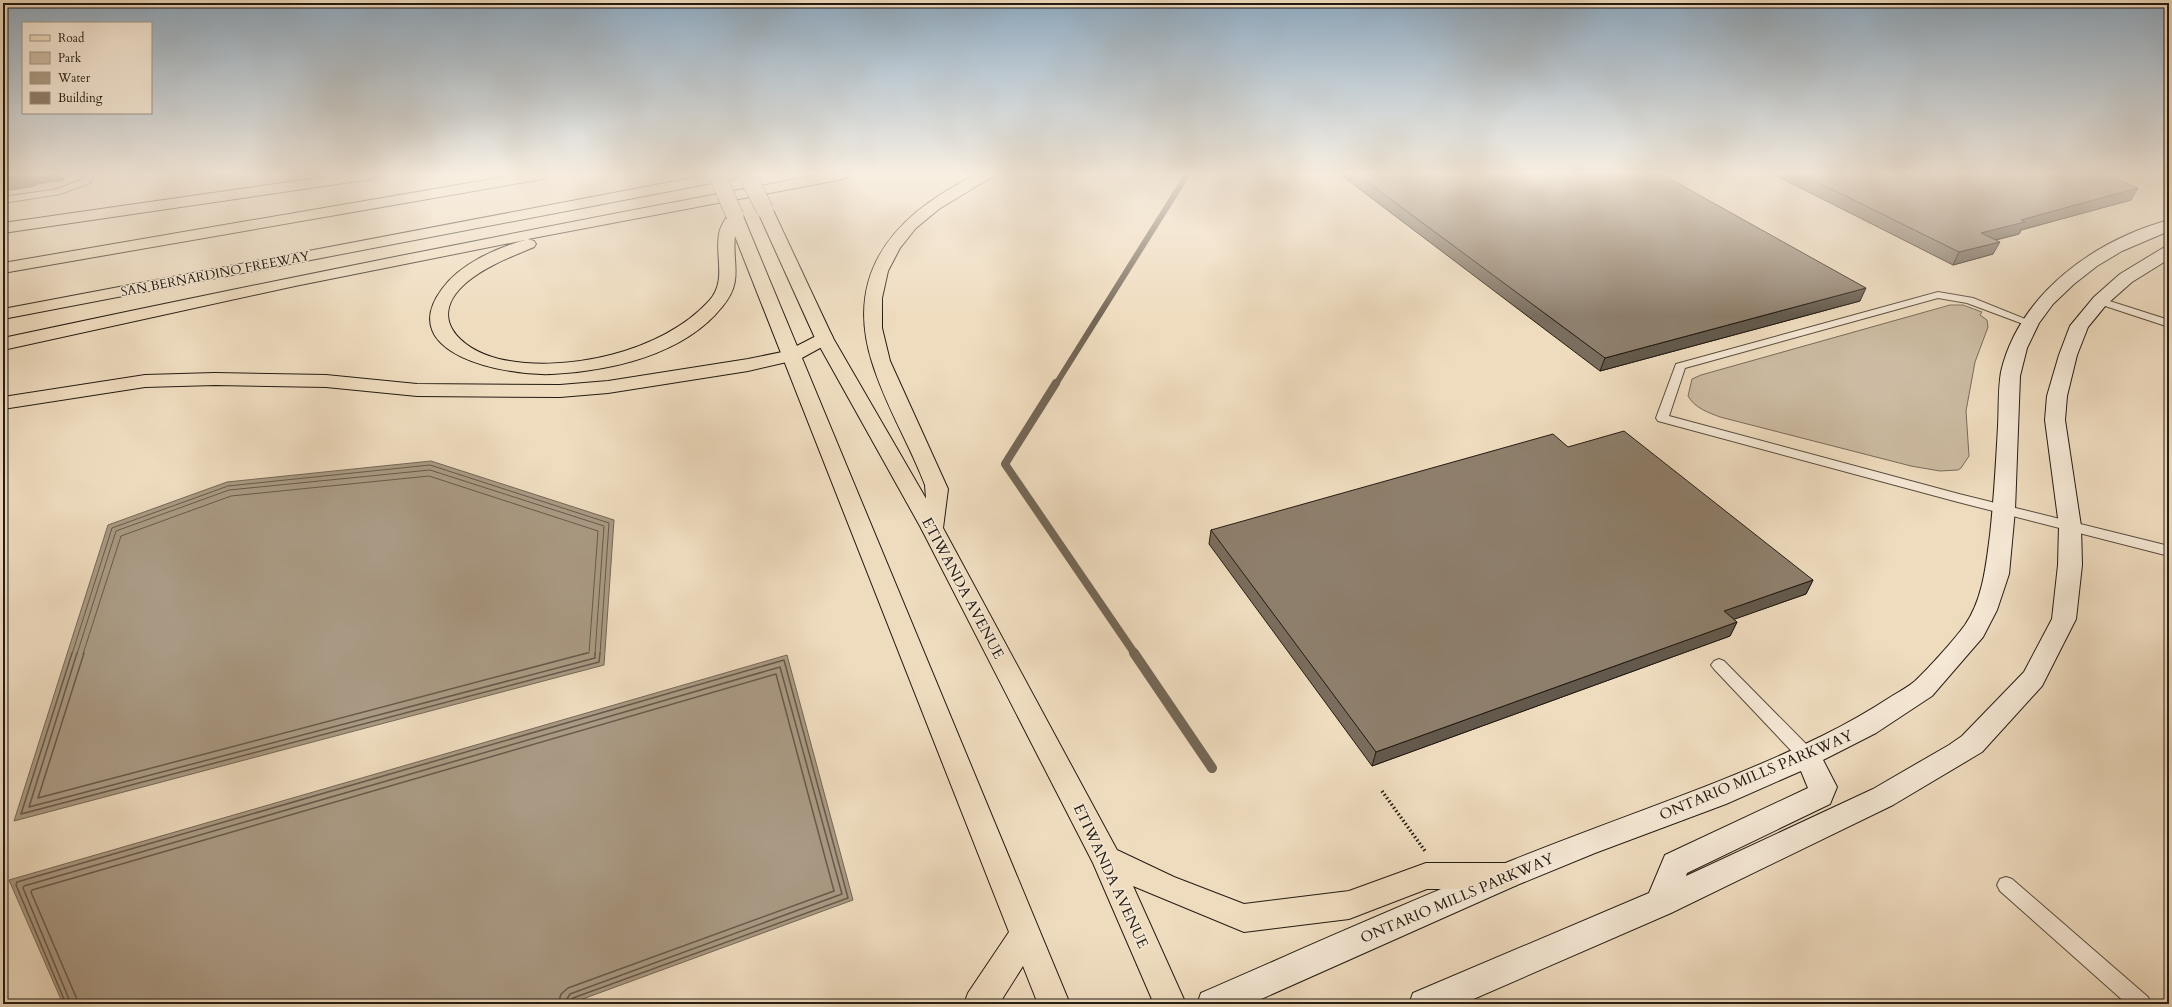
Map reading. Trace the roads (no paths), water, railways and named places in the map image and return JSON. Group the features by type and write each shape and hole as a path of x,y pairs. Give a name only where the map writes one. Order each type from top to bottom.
{"main road":[{"path":"3,227 22,222"},
{"path":"3,227 38,222"},
{"path":"3,268 270,222"},
{"name":"SAN BERNARDINO FREEWAY","path":"3,314 486,222"},
{"path":"3,344 295,281 597,222"},
{"path":"608,222 574,230 535,242 504,254 455,285 440,308 439,327 446,339 464,352 485,360 510,366 543,368 574,366 608,360 654,346 677,336 698,323 720,298 728,281 730,268 727,234 732,222"},
{"path":"738,222 793,355 1054,1004"},
{"name":"ETIWANDA AVENUE","path":"771,222 824,338 932,528 1106,859 1170,1004"},
{"path":"914,222 899,238 886,256 876,278 872,300 872,318 881,360 937,490 932,528"},
{"name":"ONTARIO MILLS PARKWAY","path":"1214,1004 1506,876 1585,844 1716,796 1807,756 1868,726 1923,689 1974,631 1985,610 1996,574 2004,510 2010,376 2013,356 2030,323 2062,284 2094,260 2123,243 2169,225"},
{"path":"1425,1004 1660,903 1884,797 1919,778 1972,744 2033,679 2064,619 2070,565 2070,526 2055,420 2057,396 2068,355 2079,326 2100,301 2126,278 2169,252"},
{"path":"3,404 145,381 214,379 326,381 416,390 515,392 560,391 608,387 727,369 793,355 824,338"},
{"path":"1660,903 1676,864 1820,796 1823,787 1807,756"},
{"path":"1106,859 1163,886 1244,918 1349,905 1426,876 1506,876"},
{"path":"980,1004 1026,933"}],"lane":[{"path":"2030,323 1970,300 1938,294 1680,366 1662,418 2004,510 2169,551"},
{"path":"2100,301 2169,324"},
{"path":"1718,665 1807,756"},
{"path":"2006,885 2141,1004"}],"water":[{"path":"431,461 614,520 604,665 14,821 108,525 227,482"},
{"path":"787,655 853,900 569,1004 63,1004 9,880"}],"waterway":[{"path":"1056,384 1158,222"},
{"path":"1056,383 1005,464 1135,654"},
{"path":"1134,653 1212,768"}]}
